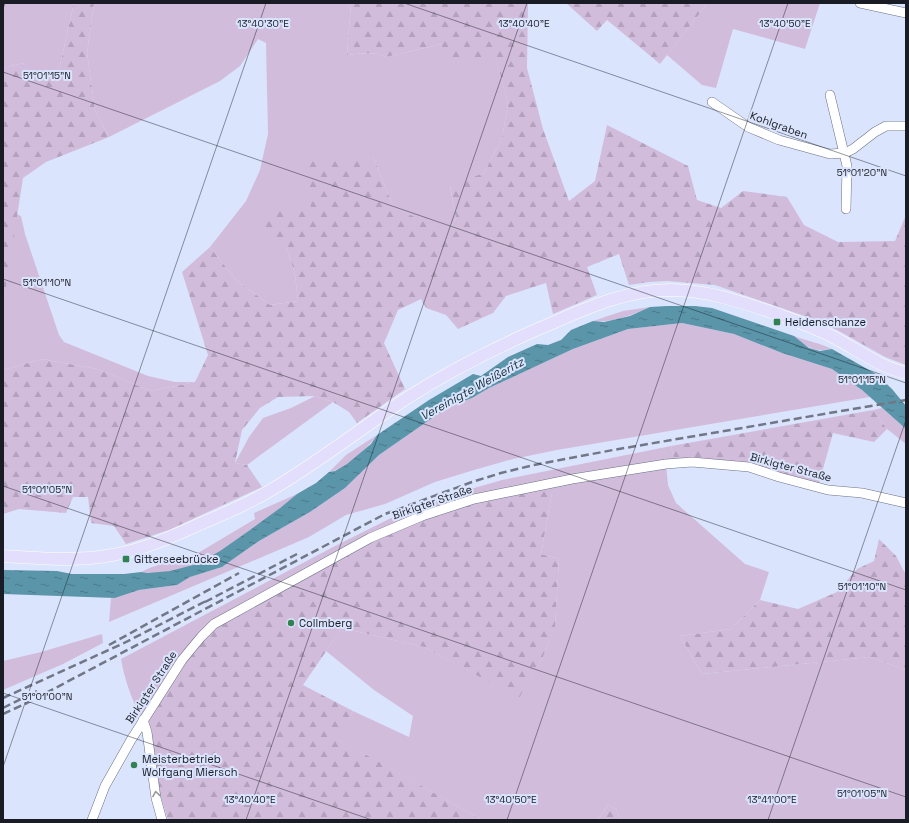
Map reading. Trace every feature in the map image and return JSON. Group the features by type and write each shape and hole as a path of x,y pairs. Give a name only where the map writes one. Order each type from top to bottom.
{"main road":[{"path":"3,556 72,559 90,558 126,552 169,538 233,510 274,489 407,398 466,364 511,341 581,311 618,297 636,293 651,290 687,290 705,292 728,298 818,329 889,367 906,373"}],"street":[{"path":"860,3 906,13"},
{"path":"830,95 847,166 846,209"},
{"name":"Kohlgraben","path":"712,102 748,128 779,140 830,154 845,153"},
{"path":"845,153 886,126 906,126"},
{"name":"Birkigter Straße","path":"92,820 110,775 143,720 182,660 214,624 370,538 422,516 474,499 572,479 666,464 692,462 749,467 779,477 828,490 862,493 906,504"},
{"path":"143,720 147,732 156,798 162,820"}],"green space":[{"path":"3,3 74,3 57,78 30,80 23,63 3,68"},
{"path":"74,3 94,3 87,53 95,110 109,137 46,162 23,178 5,294 3,294 3,68 23,63 30,80 57,78"},
{"path":"94,3 351,3 347,55 372,53 386,57 442,44 442,58 496,57 508,104 502,138 484,173 450,186 456,219 446,234 393,206 373,157 311,210 267,210 287,249 295,274 298,301 270,305 236,280 210,247 246,201 260,170 268,134 266,43 258,39 240,66 220,81 109,137 95,110 87,53"},
{"path":"351,3 528,3 527,68 543,129 569,201 595,181 607,125 688,166 697,200 721,208 743,191 787,197 804,225 838,242 895,241 906,215 906,365 885,357 837,330 813,319 715,285 667,281 629,285 619,254 587,267 597,295 553,314 546,283 506,296 493,313 458,329 446,315 426,308 421,299 398,310 384,343 405,389 357,423 349,412 333,402 315,396 278,397 260,408 242,430 235,463 247,465 262,487 169,530 126,544 114,526 91,523 88,497 73,497 66,513 19,509 3,514 3,370 42,359 97,369 151,391 195,382 208,355 182,272 210,247 236,280 270,305 298,301 295,274 287,249 260,227 267,210 311,210 308,161 373,157 393,206 446,233 456,219 450,185 484,173 502,138 508,104 496,58 442,58 442,44 386,57 372,53 347,55"},
{"path":"566,3 708,3 660,64 607,20 597,31"},
{"path":"708,3 820,3 805,49 733,29 716,88 702,85 667,55"},
{"path":"16,214 21,216 25,234 59,335 64,342 148,376 175,382 195,382 151,391 97,369 42,359 3,370 3,294 5,293"},
{"path":"650,307 615,320 593,321 623,311"},
{"path":"682,323 734,334 782,353 832,369 870,397 557,450 513,459 474,470 435,482 385,504 346,515 309,537 109,622 111,598 139,590 177,585 190,577 222,567 259,541 310,512 345,488 379,455 448,407 472,398 489,388 573,349 628,329"},
{"path":"794,336 832,349 820,350 811,348 803,344"},
{"path":"315,396 333,402 247,465 235,463 249,437 263,418 291,408"},
{"path":"882,408 906,429 906,444 887,429 873,410"},
{"path":"873,410 887,429 874,442 833,433 818,487 749,467 675,463 671,446"},
{"path":"377,435 356,458 342,467 329,472 346,455"},
{"path":"671,446 675,463 666,464 668,485 676,503 745,564 769,572 760,600 731,629 680,636 702,674 870,657 906,670 906,820 620,820 616,809 608,805 598,820 482,820 337,739 353,711 409,737 413,716 374,690 326,651 342,628 424,647 519,697 542,659 555,626 559,559 541,554 552,493 143,720 139,714 129,691 121,659 335,546 389,519 443,497 502,480"},
{"path":"540,485 552,493 541,554 559,559 555,627 542,659 519,698 424,647 342,628 303,685 353,711 338,739 482,820 168,820 152,768 144,725 166,684 214,624 422,516"},
{"path":"297,494 257,525 206,560 176,570 155,573 141,572 152,567 198,553 255,519 254,513"},
{"path":"879,539 896,556 906,575 906,670 870,657 702,674 680,636 731,629 760,600 798,609 837,592 857,569 874,561"},
{"path":"102,634 103,643 63,664 3,690 3,661 41,652"},
{"path":"608,805 616,809 620,820 598,820"}],"water":[{"name":"Vereinigte Weißeritz","path":"695,306 712,308 794,336 809,348 820,351 832,349 876,374 892,389 906,406 906,429 862,390 832,369 782,353 734,334 682,323 628,329 573,349 489,388 472,398 448,407 379,455 345,488 310,512 259,541 222,567 190,577 177,585 139,590 115,598 3,594 3,570 57,571 72,574 124,574 170,571 197,564 220,551 297,494 316,483 329,472 335,471 347,464 371,444 377,435 429,400 473,374 481,376 508,357 537,344 548,345 561,340 571,330 593,321 604,322 630,316 650,307"}],"railway":[{"path":"3,714 27,703 385,514 472,482 534,465 613,450 906,400"},
{"path":"205,602 297,554"},
{"path":"109,645 239,573"},
{"path":"3,698 124,643 208,600"},
{"path":"3,708 37,691"}],"place":[{"name":"Heidenschanze","path":"777,322"},
{"name":"Gitterseebrücke","path":"126,559"},
{"name":"Collmberg","path":"291,623"},
{"name":"Meisterbetrieb Wolfgang Miersch","path":"134,765"}]}
